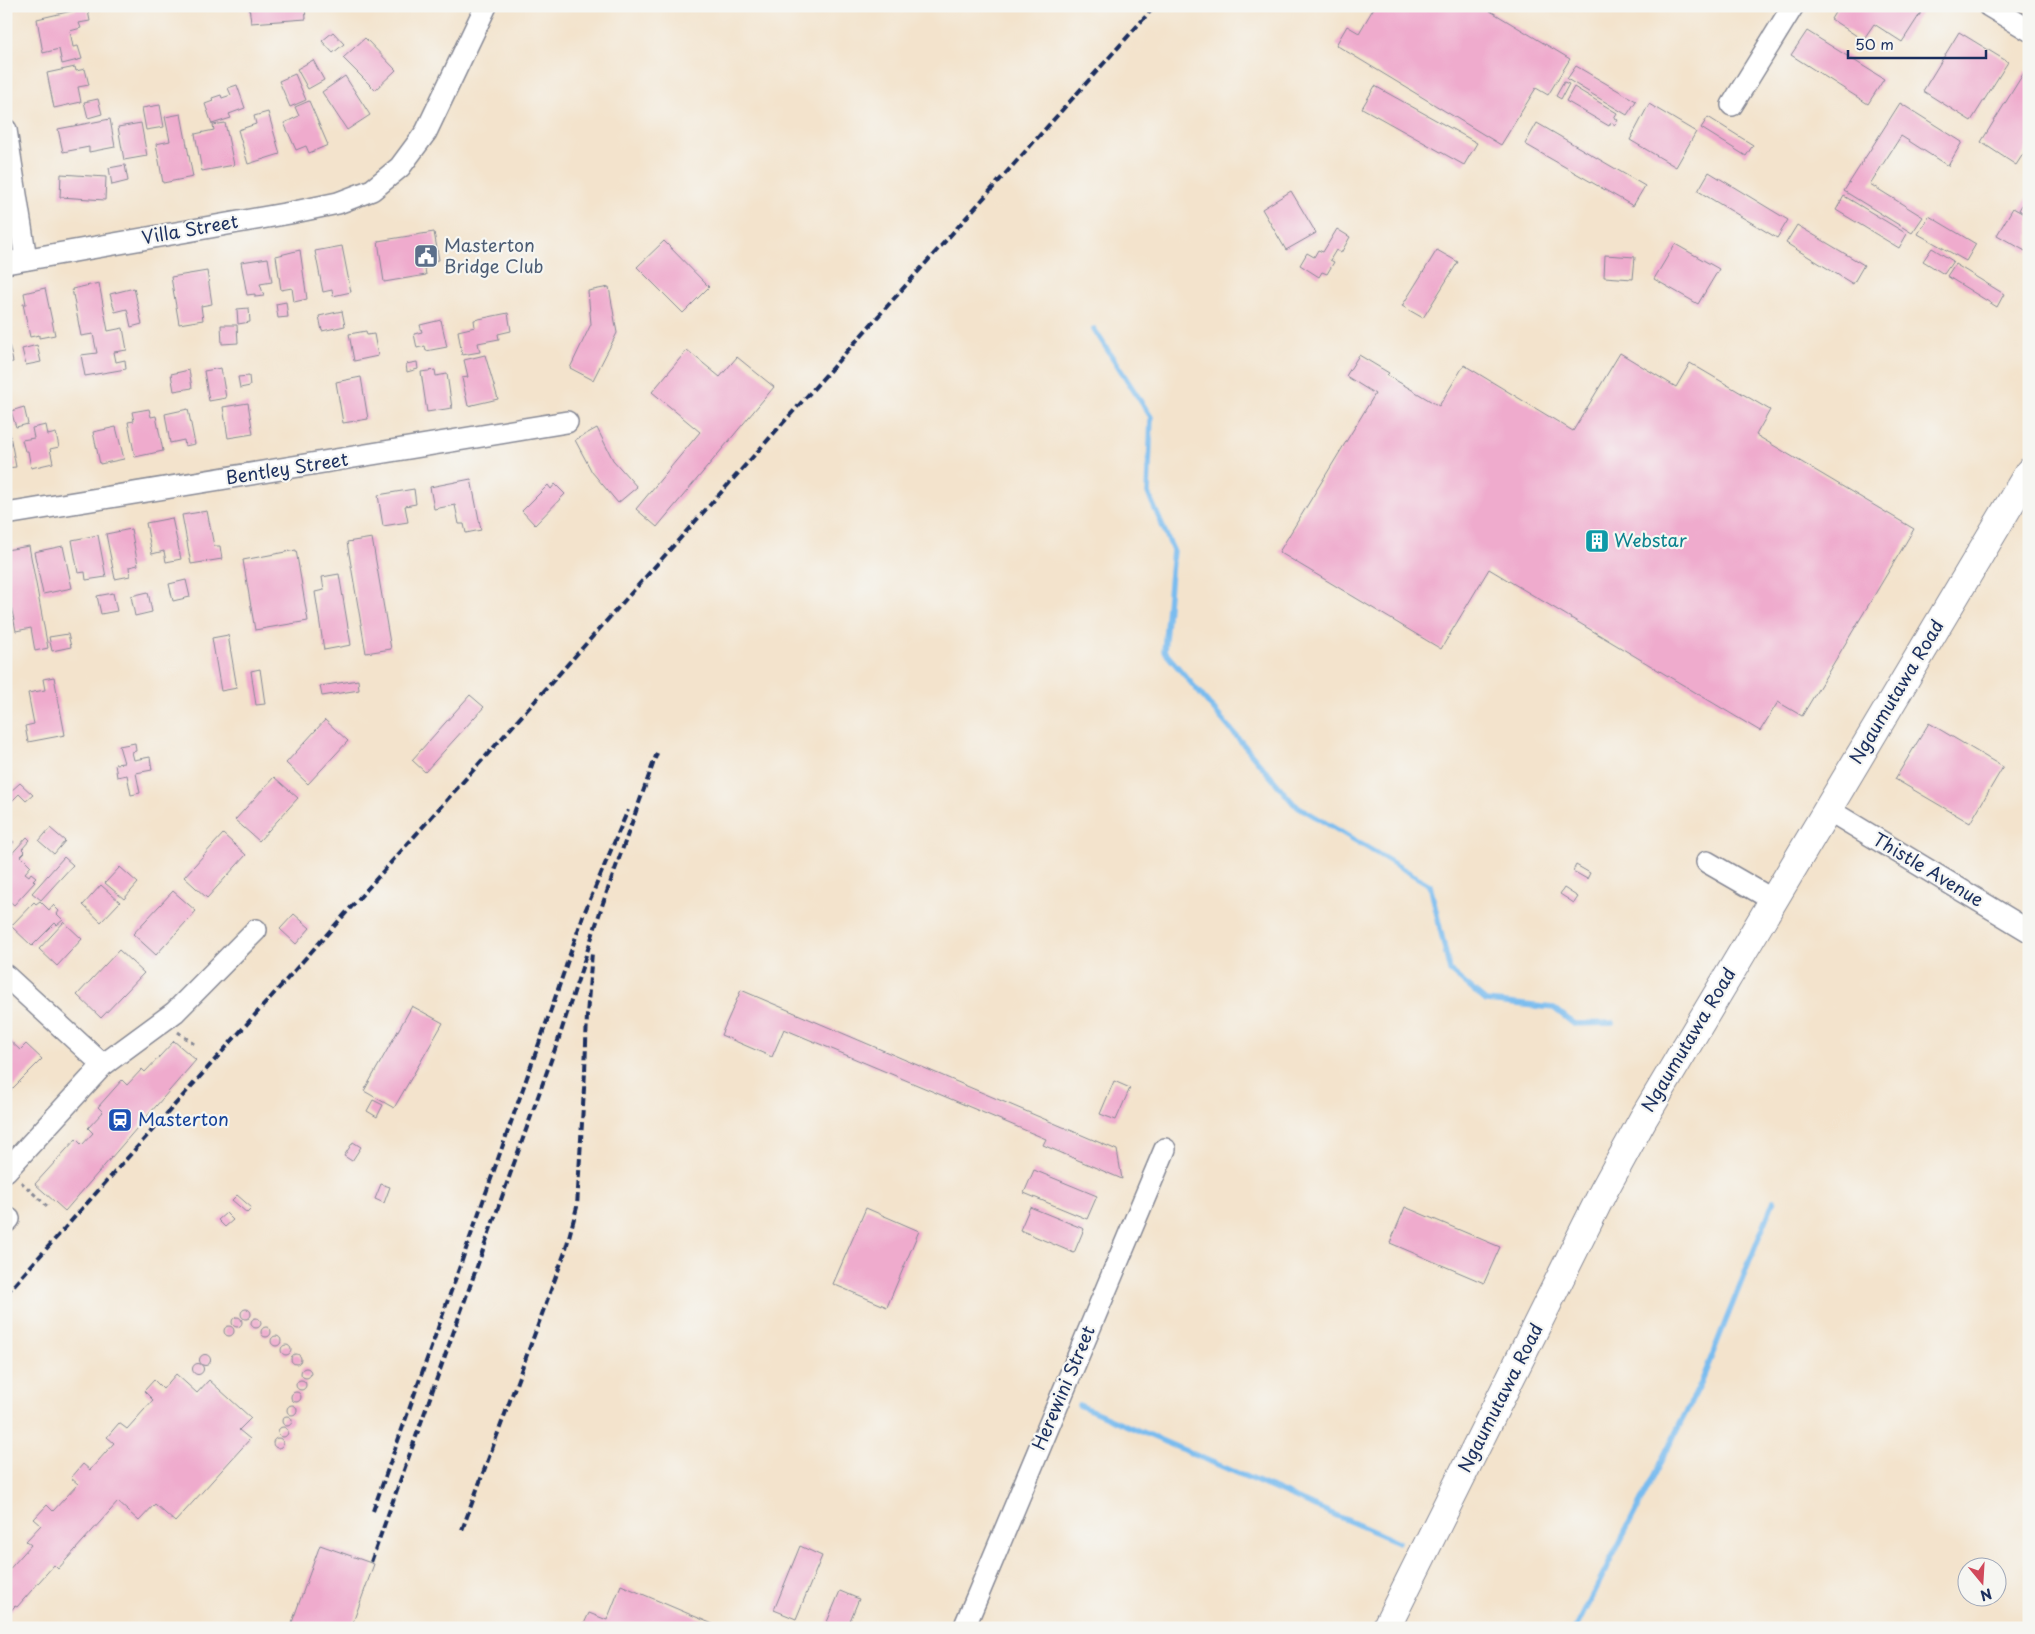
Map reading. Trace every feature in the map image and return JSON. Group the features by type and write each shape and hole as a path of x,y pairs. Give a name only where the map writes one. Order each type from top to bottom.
{"main road":[{"name":"Ngaumutawa Road","path":"1386,1628 1603,1192 1652,1102 2029,472"}],"street":[{"name":"Villa Street","path":"16,261 290,213 338,203 372,190 400,167 426,132 486,6"},
{"path":"1732,105 1793,6"},
{"path":"1989,6 2029,30"},
{"path":"6,130 16,261"},
{"name":"Bentley Street","path":"6,514 567,422"},
{"name":"Thistle Avenue","path":"1827,809 2029,931"},
{"path":"1706,862 1773,900"},
{"path":"7,1170 103,1065 176,1012 256,930"},
{"path":"7,978 103,1065"},
{"name":"Herewini Street","path":"964,1628 1165,1149"},
{"path":"6,1217 9,1220 6,1222"}],"path":[{"path":"7,1170 48,1207"}],"building":[{"path":"75,6 87,6 90,21 79,23 81,28 70,31 73,47 78,46 82,59 62,64 59,49 43,53 37,19 76,10"},
{"path":"249,6 305,6 306,19 251,23"},
{"path":"1375,6 1482,6 1570,59 1548,95 1536,88 1501,145 1336,45 1347,26 1359,33"},
{"path":"1839,6 1914,6 1922,11 1902,42 1874,24 1863,40 1831,19"},
{"path":"1807,31 1884,79 1868,104 1791,55"},
{"path":"333,32 344,44 333,53 322,41"},
{"path":"1959,32 2008,62 1971,121 1923,91"},
{"path":"365,38 396,70 375,90 343,58"},
{"path":"313,60 324,80 308,89 297,69"},
{"path":"1576,66 1636,101 1627,115 1567,79"},
{"path":"75,67 76,71 85,69 89,85 78,87 81,102 54,108 47,73"},
{"path":"2025,71 2029,73 2029,145 2016,165 1981,142"},
{"path":"295,74 306,100 290,107 279,81"},
{"path":"345,76 370,115 347,130 322,92"},
{"path":"1564,82 1569,84 1561,99 1556,96"},
{"path":"237,85 245,108 229,114 231,118 212,124 205,104 213,101 212,98 221,95 222,98 231,95 228,88"},
{"path":"1375,86 1477,143 1464,165 1362,108"},
{"path":"1574,87 1617,113 1614,118 1618,120 1615,125 1611,122 1609,126 1566,101"},
{"path":"98,99 102,114 88,118 84,102"},
{"path":"309,101 328,145 309,153 306,146 296,150 284,123 299,116 295,107"},
{"path":"1900,103 1962,142 1948,166 1901,136 1870,184 1923,217 1912,233 1844,191"},
{"path":"1649,104 1696,132 1676,167 1630,140"},
{"path":"160,105 164,127 146,130 142,108"},
{"path":"268,112 280,154 248,164 238,130 256,124 254,116"},
{"path":"181,114 193,177 163,183 156,144 170,141 165,117"},
{"path":"1708,117 1753,145 1746,156 1701,128"},
{"path":"110,119 115,147 89,152 89,147 63,152 58,129"},
{"path":"141,123 147,156 124,160 118,127"},
{"path":"225,123 234,165 202,171 195,134 214,130 213,125"},
{"path":"1537,123 1645,186 1633,206 1525,144"},
{"path":"125,165 128,181 112,185 109,168"},
{"path":"1709,172 1788,220 1777,238 1698,191"},
{"path":"61,174 106,177 105,200 60,197"},
{"path":"1291,191 1316,233 1286,250 1262,209"},
{"path":"2029,194 2029,216 2019,210"},
{"path":"1844,196 1907,234 1899,248 1836,210"},
{"path":"2013,208 2029,217 2029,249 2027,252 1997,235"},
{"path":"1929,216 1976,244 1966,261 1918,234"},
{"path":"1797,225 1864,265 1853,284 1786,243"},
{"path":"1337,229 1350,237 1341,253 1336,250 1330,260 1334,262 1327,274 1322,272 1319,277 1300,265 1307,253 1314,257 1318,250 1323,252"},
{"path":"434,232 439,260 424,262 426,275 384,282 378,241"},
{"path":"664,241 709,287 683,313 637,267"},
{"path":"1675,244 1719,269 1698,304 1654,279"},
{"path":"342,246 351,292 333,296 332,290 323,292 315,251"},
{"path":"1932,248 1953,261 1944,274 1923,261"},
{"path":"300,250 307,299 294,302 292,288 281,290 276,256"},
{"path":"1437,250 1458,262 1423,318 1402,306"},
{"path":"1605,255 1635,257 1633,279 1604,277"},
{"path":"268,258 272,282 260,284 264,296 255,297 255,294 247,295 241,262"},
{"path":"1955,264 2004,294 1997,307 1947,276"},
{"path":"207,271 212,304 201,306 203,320 179,324 171,277"},
{"path":"99,283 108,331 123,328 127,350 114,352 116,362 125,360 126,369 85,376 81,355 97,353 93,334 81,336 72,289"},
{"path":"609,287 617,333 593,380 570,368 591,324 588,291"},
{"path":"45,288 55,335 39,338 39,335 30,337 23,304 26,304 24,293"},
{"path":"134,288 142,324 131,327 127,309 115,312 110,294"},
{"path":"286,302 288,317 278,318 276,304"},
{"path":"249,308 250,322 238,324 237,309"},
{"path":"342,311 345,326 322,331 319,316"},
{"path":"508,313 511,331 498,334 499,339 478,343 480,352 462,355 458,331 475,327 474,320"},
{"path":"441,320 447,347 426,351 425,346 417,348 414,334 422,332 420,325"},
{"path":"221,325 237,325 238,343 222,344"},
{"path":"6,331 13,362 6,363"},
{"path":"366,331 367,335 374,334 378,356 354,361 349,334"},
{"path":"37,345 41,362 26,365 22,349"},
{"path":"687,350 720,377 737,357 774,387 657,527 636,509 700,432 652,392"},
{"name":"Webstar","path":"1620,353 1676,387 1690,363 1770,410 1756,435 1914,529 1802,716 1778,702 1760,731 1489,569 1441,649 1279,552 1375,394 1346,376 1359,355 1389,373 1387,375 1439,406 1464,365 1573,431"},
{"path":"485,355 498,399 468,406 462,378 468,377 464,360"},
{"path":"417,362 418,369 407,372 406,364"},
{"path":"221,368 226,398 209,401 204,371"},
{"path":"189,370 192,388 174,391 171,374"},
{"path":"435,370 436,376 447,374 452,408 427,412 421,372"},
{"path":"249,376 250,386 240,388 238,377"},
{"path":"361,377 368,419 343,423 336,382"},
{"path":"248,403 253,434 228,438 223,407"},
{"path":"24,407 28,424 16,427 11,411"},
{"path":"149,409 151,417 156,416 163,451 135,457 128,422 134,421 132,412"},
{"path":"188,409 195,444 185,446 184,440 170,443 165,414"},
{"path":"46,425 48,435 56,433 59,447 50,449 53,463 31,468 28,451 25,451 22,440 34,438 32,428"},
{"path":"116,427 124,459 100,464 93,432"},
{"path":"597,428 613,460 637,487 618,503 592,472 575,440"},
{"path":"6,430 9,430 16,467 6,468"},
{"path":"471,479 481,530 466,533 464,524 459,524 455,505 434,509 430,487"},
{"path":"555,484 565,494 535,525 522,511 548,485 551,489"},
{"path":"414,489 416,504 405,506 408,522 383,526 378,495"},
{"path":"207,511 214,546 220,546 222,559 191,564 182,515"},
{"path":"172,518 181,559 166,562 164,551 152,554 146,523"},
{"path":"131,529 138,565 129,567 130,576 115,579 106,534"},
{"path":"98,535 106,577 86,580 85,572 78,573 72,540"},
{"path":"372,538 391,649 366,653 347,542"},
{"path":"29,546 48,648 35,651 31,628 16,631 6,580 6,550"},
{"path":"63,546 72,588 43,594 34,552"},
{"path":"296,550 308,621 255,630 243,560"},
{"path":"339,574 351,645 324,650 315,592 324,590 322,577"},
{"path":"186,580 190,597 173,601 169,584"},
{"path":"148,592 152,612 135,616 131,596"},
{"path":"113,593 117,611 101,614 97,596"},
{"path":"68,634 71,647 52,651 49,637"},
{"path":"228,635 237,688 221,691 212,638"},
{"path":"260,669 265,704 256,705 251,671"},
{"path":"54,677 65,735 28,742 25,726 34,724 28,693 45,690 43,679"},
{"path":"358,680 359,690 322,696 320,686"},
{"path":"470,695 484,707 425,772 412,760"},
{"path":"325,720 348,741 308,784 286,763"},
{"path":"1929,723 2003,767 1970,823 1895,779"},
{"path":"135,743 136,751 132,752 134,760 150,757 152,770 136,773 140,793 131,795 127,775 117,777 115,764 124,763 119,746"},
{"path":"274,777 298,798 259,841 235,820"},
{"path":"20,783 33,795 26,801 19,794 6,807 6,788 10,792"},
{"path":"50,828 65,841 54,854 39,841"},
{"path":"223,834 246,855 207,898 184,877"},
{"path":"6,835 14,842 6,851"},
{"path":"27,837 30,840 22,849 25,852 21,856 31,866 25,873 29,876 31,873 36,877 33,880 35,882 14,905 6,898 6,860"},
{"path":"64,857 73,865 41,900 32,893"},
{"path":"1576,865 1590,873 1587,879 1573,871"},
{"path":"120,867 138,883 124,899 105,883"},
{"path":"101,885 120,902 101,922 83,905"},
{"path":"1564,888 1578,897 1574,903 1560,894"},
{"path":"173,891 196,911 156,955 133,934"},
{"path":"40,901 49,910 53,905 59,911 57,914 63,920 57,925 55,923 32,946 11,926 34,902 36,904"},
{"path":"294,914 310,928 296,944 280,929"},
{"path":"64,922 82,939 57,966 39,949"},
{"path":"119,950 144,973 101,1018 77,995"},
{"path":"741,990 1117,1150 1122,1179 1043,1145 1046,1139 784,1029 772,1057 721,1035"},
{"path":"412,1006 443,1023 394,1108 364,1091"},
{"path":"6,1037 20,1050 26,1044 42,1059 6,1095"},
{"name":"Masterton","path":"174,1041 196,1060 65,1211 35,1184 76,1139 82,1145 93,1133 88,1128 103,1112 98,1107 122,1080 127,1085 142,1069 145,1072"},
{"path":"1114,1081 1130,1088 1116,1120 1100,1114"},
{"path":"373,1100 383,1105 377,1117 367,1111"},
{"path":"353,1142 361,1147 352,1161 344,1156"},
{"path":"1034,1170 1097,1196 1087,1219 1024,1193"},
{"path":"381,1184 390,1187 384,1203 375,1199"},
{"path":"237,1195 252,1208 247,1213 232,1200"},
{"path":"1030,1207 1084,1229 1074,1253 1020,1230"},
{"path":"1405,1207 1500,1247 1484,1283 1390,1243"},
{"path":"866,1208 919,1231 887,1307 833,1284"},
{"path":"226,1213 233,1220 225,1227 218,1220"},
{"path":"244,1309 248,1309 251,1314 250,1318 244,1319 241,1316 241,1312"},
{"path":"235,1317 239,1317 242,1322 241,1326 235,1327 232,1324 232,1320"},
{"path":"254,1318 258,1318 261,1323 260,1327 254,1328 251,1325 251,1321"},
{"path":"227,1326 231,1326 234,1331 233,1335 227,1336 224,1333 224,1329"},
{"path":"264,1327 268,1327 271,1332 270,1336 264,1337 261,1334 261,1330"},
{"path":"274,1336 278,1336 281,1341 280,1345 274,1346 271,1343 271,1339"},
{"path":"284,1345 288,1345 291,1350 290,1354 284,1355 281,1352 281,1348"},
{"path":"294,1354 298,1354 301,1359 300,1363 294,1364 291,1361 291,1357"},
{"path":"203,1355 207,1355 210,1360 209,1364 203,1365 200,1362 200,1358"},
{"path":"196,1364 200,1364 203,1369 202,1373 196,1374 193,1371 193,1367"},
{"path":"304,1368 308,1368 311,1373 310,1377 304,1378 301,1375 301,1371"},
{"path":"176,1374 197,1393 209,1380 251,1418 239,1430 250,1439 175,1522 155,1504 139,1521 118,1502 58,1569 54,1565 17,1607 15,1606 6,1616 6,1573 31,1545 26,1541 41,1525 34,1519 47,1505 53,1511 78,1484 71,1478 83,1464 90,1470 114,1443 107,1437 119,1423 127,1429 153,1400 144,1391 154,1380 163,1389"},
{"path":"299,1380 303,1380 306,1385 305,1389 299,1390 296,1387 296,1383"},
{"path":"294,1392 298,1392 301,1397 300,1401 294,1402 291,1399 291,1395"},
{"path":"290,1405 294,1405 297,1410 296,1414 290,1415 287,1412 287,1408"},
{"path":"285,1416 289,1416 292,1421 291,1425 285,1426 282,1423 282,1419"},
{"path":"281,1427 285,1427 288,1432 287,1436 281,1437 278,1434 278,1430"},
{"path":"276,1438 280,1438 283,1443 282,1447 276,1448 273,1445 273,1441"},
{"path":"320,1545 374,1564 351,1628 290,1628"},
{"path":"800,1546 822,1556 796,1619 774,1610"},
{"path":"621,1585 722,1628 582,1628 589,1613 607,1620"},
{"path":"840,1591 859,1599 847,1628 841,1628 827,1622"}],"waterway":[{"path":"1094,329 1151,417 1148,493 1173,550 1164,651 1294,804 1430,885 1450,971 1486,1001 1554,1008 1574,1024 1613,1023"},
{"path":"1576,1628 1701,1383 1774,1200"},
{"path":"1079,1405 1398,1542"}],"railway":[{"path":"6,1294 1155,6"},
{"path":"371,1562 559,1038 603,903 657,753"},
{"path":"373,1511 583,916 628,810"},
{"path":"462,1530 565,1252 577,1207 592,952"}],"place":[{"name":"Masterton Bridge Club","path":"426,256"},
{"name":"Webstar","path":"1597,541"},
{"name":"Masterton","path":"120,1120"}]}
